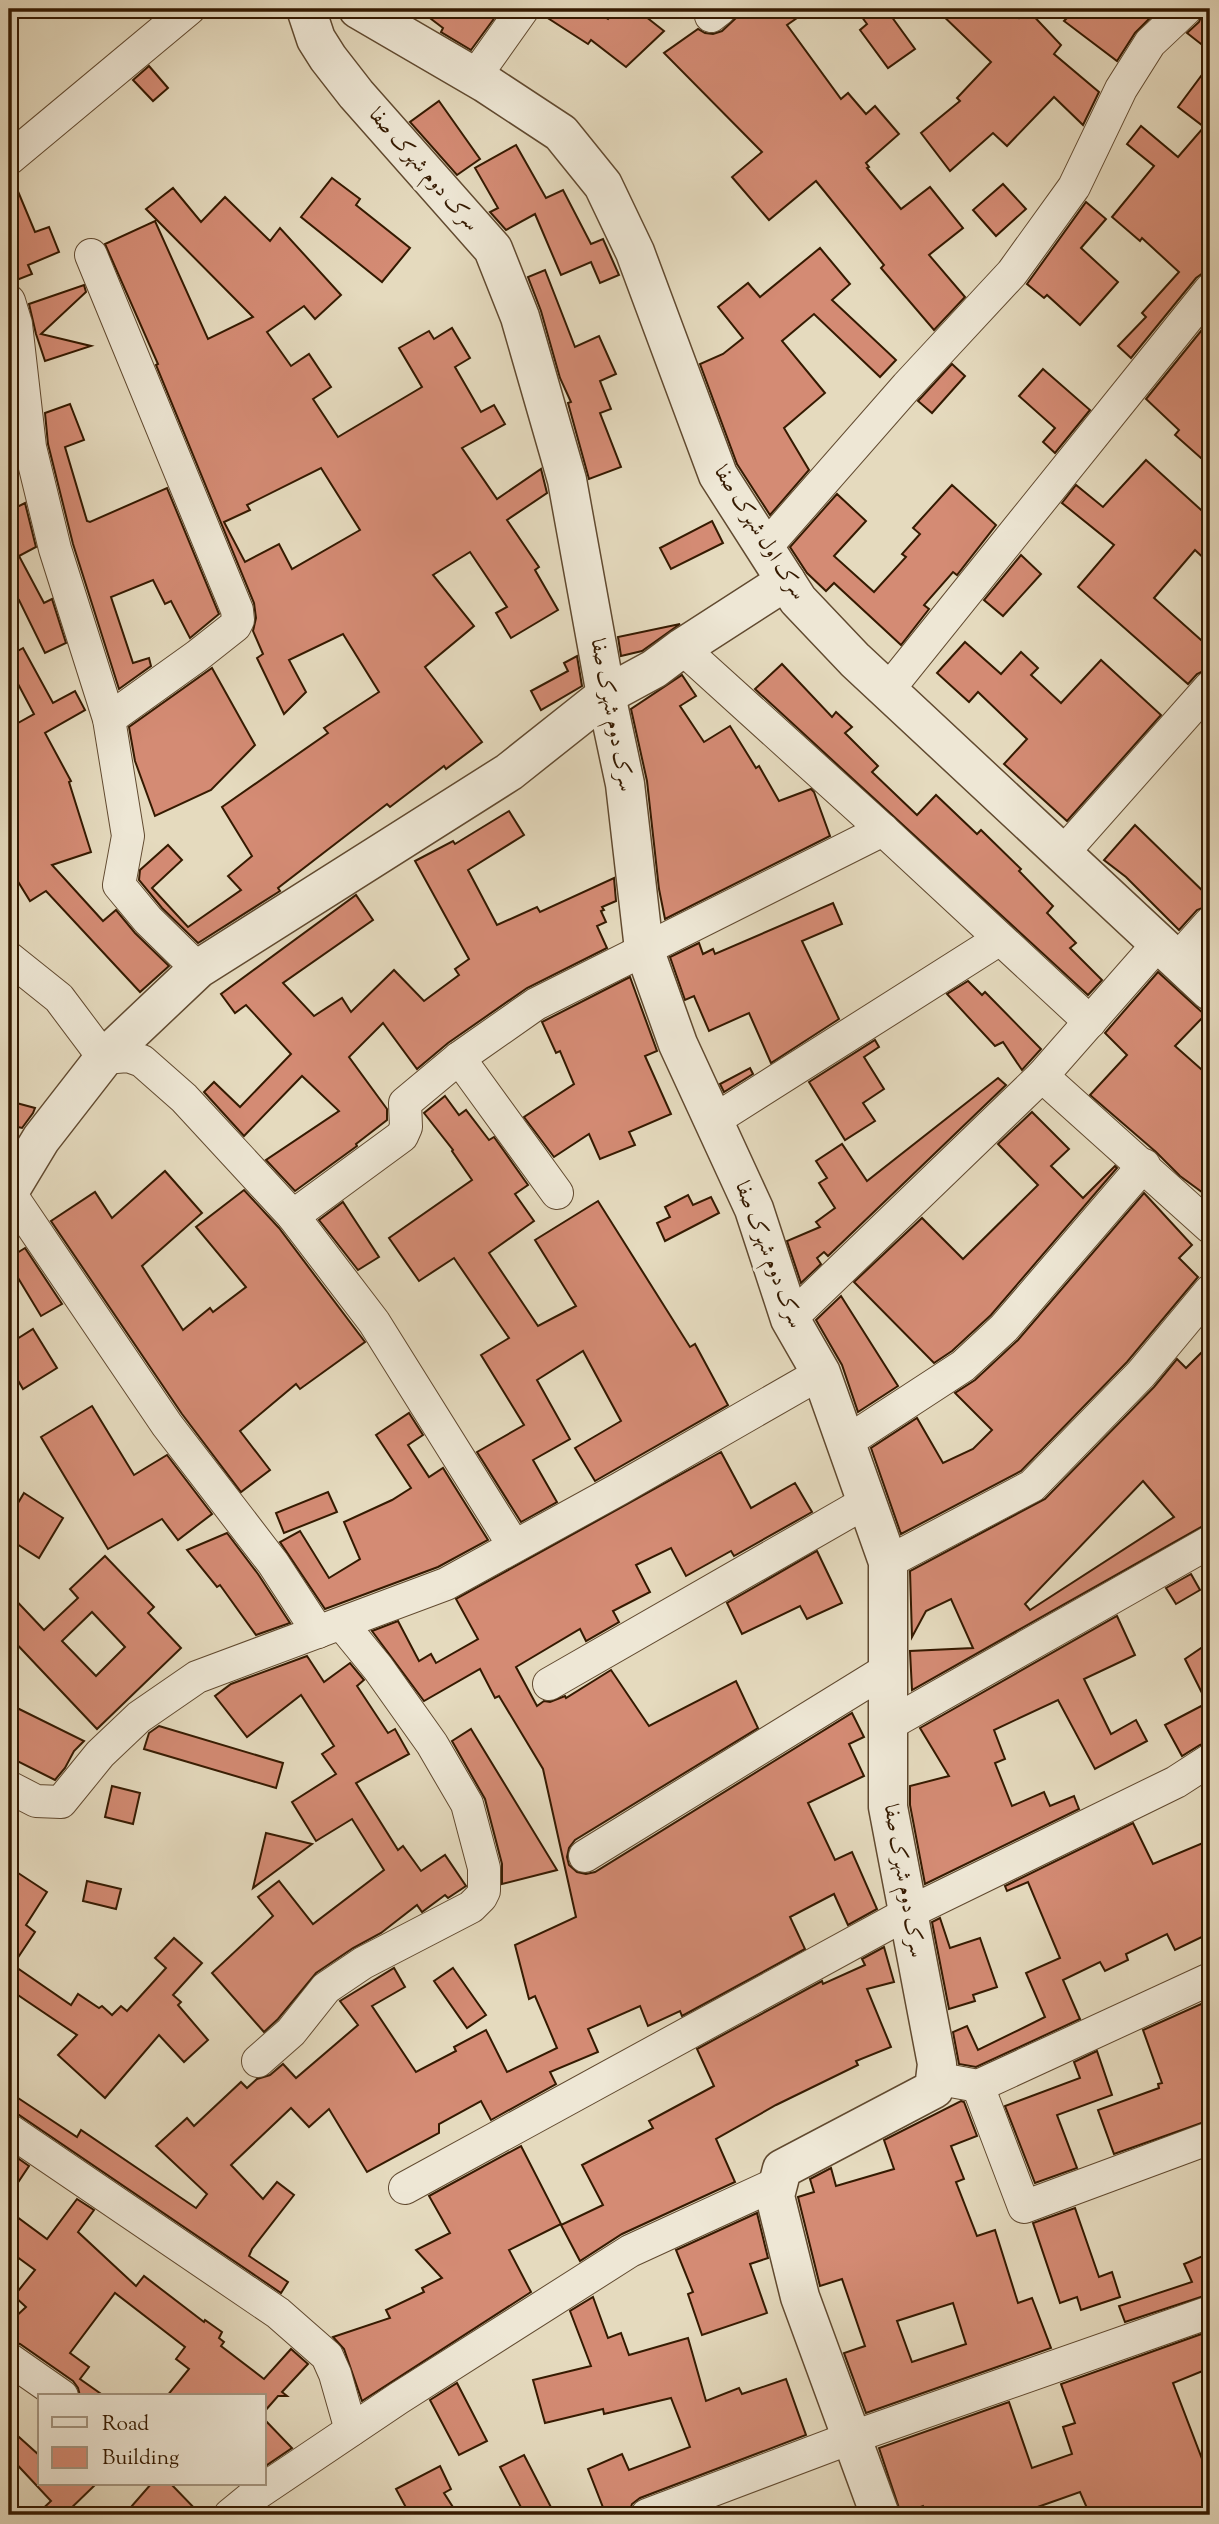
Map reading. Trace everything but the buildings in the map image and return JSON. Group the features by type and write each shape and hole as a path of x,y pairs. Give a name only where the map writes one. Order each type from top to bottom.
{"street":[{"path":"9,159 189,9"},
{"name":"سرک دوم شهرک صفا","path":"306,9 316,39 356,94 493,249 520,317 567,480 625,784 644,949 678,1044 754,1209 790,1320 821,1373 888,1562 888,1807 937,2064 935,2078"},
{"name":"سرک اول شهرک صفا","path":"358,9 561,133 603,185 635,252 718,475 798,600 855,660 1210,991"},
{"path":"474,78 523,9"},
{"path":"765,548 907,386 1012,273 1074,187 1121,89 1150,43 1186,9"},
{"path":"91,255 237,610 238,620 235,626 197,656 109,719"},
{"path":"888,690 1210,290"},
{"path":"9,301 16,324 30,447 55,549 109,719 128,836 119,885 148,920 198,969"},
{"path":"258,2061 291,2032 326,1988 363,1963 471,1908 481,1898 484,1891 484,1868 467,1804 432,1744 378,1668 330,1628 272,1563 167,1426 9,1192 41,1139 104,1058 198,969 509,772 606,695 654,669 786,581"},
{"path":"682,648 1090,1022"},
{"path":"1063,853 1210,687"},
{"path":"293,1216 402,1136 405,1127 405,1103 458,1058 536,1004 883,830"},
{"path":"790,1320 1042,1076 1090,1022 1167,953 1210,923"},
{"path":"713,1121 1000,939"},
{"path":"9,958 60,998 104,1058"},
{"path":"104,1058 128,1056 142,1061 184,1098 293,1216 374,1322 514,1546"},
{"path":"458,1058 557,1193"},
{"path":"1042,1076 1210,1227"},
{"path":"845,1443 963,1366 1004,1328 1144,1165"},
{"path":"888,1562 1032,1486 1141,1374 1210,1291"},
{"path":"9,1787 36,1801 61,1802 100,1754 139,1717 197,1677 446,1584 821,1373"},
{"path":"550,1684 868,1501"},
{"path":"888,1725 1210,1542"},
{"path":"585,1856 888,1669"},
{"path":"405,2188 908,1913 1176,1782 1210,1760"},
{"path":"880,2515 800,2297 775,2196 782,2169 934,2089 935,2078 978,2086 1210,1979"},
{"path":"978,2086 1024,2207 1210,2138"},
{"path":"9,2130 278,2314 327,2356 351,2430"},
{"path":"230,2515 351,2430 629,2251 778,2183"},
{"path":"647,2515 853,2437 1210,2312"},
{"path":"9,2359 59,2394"}]}
